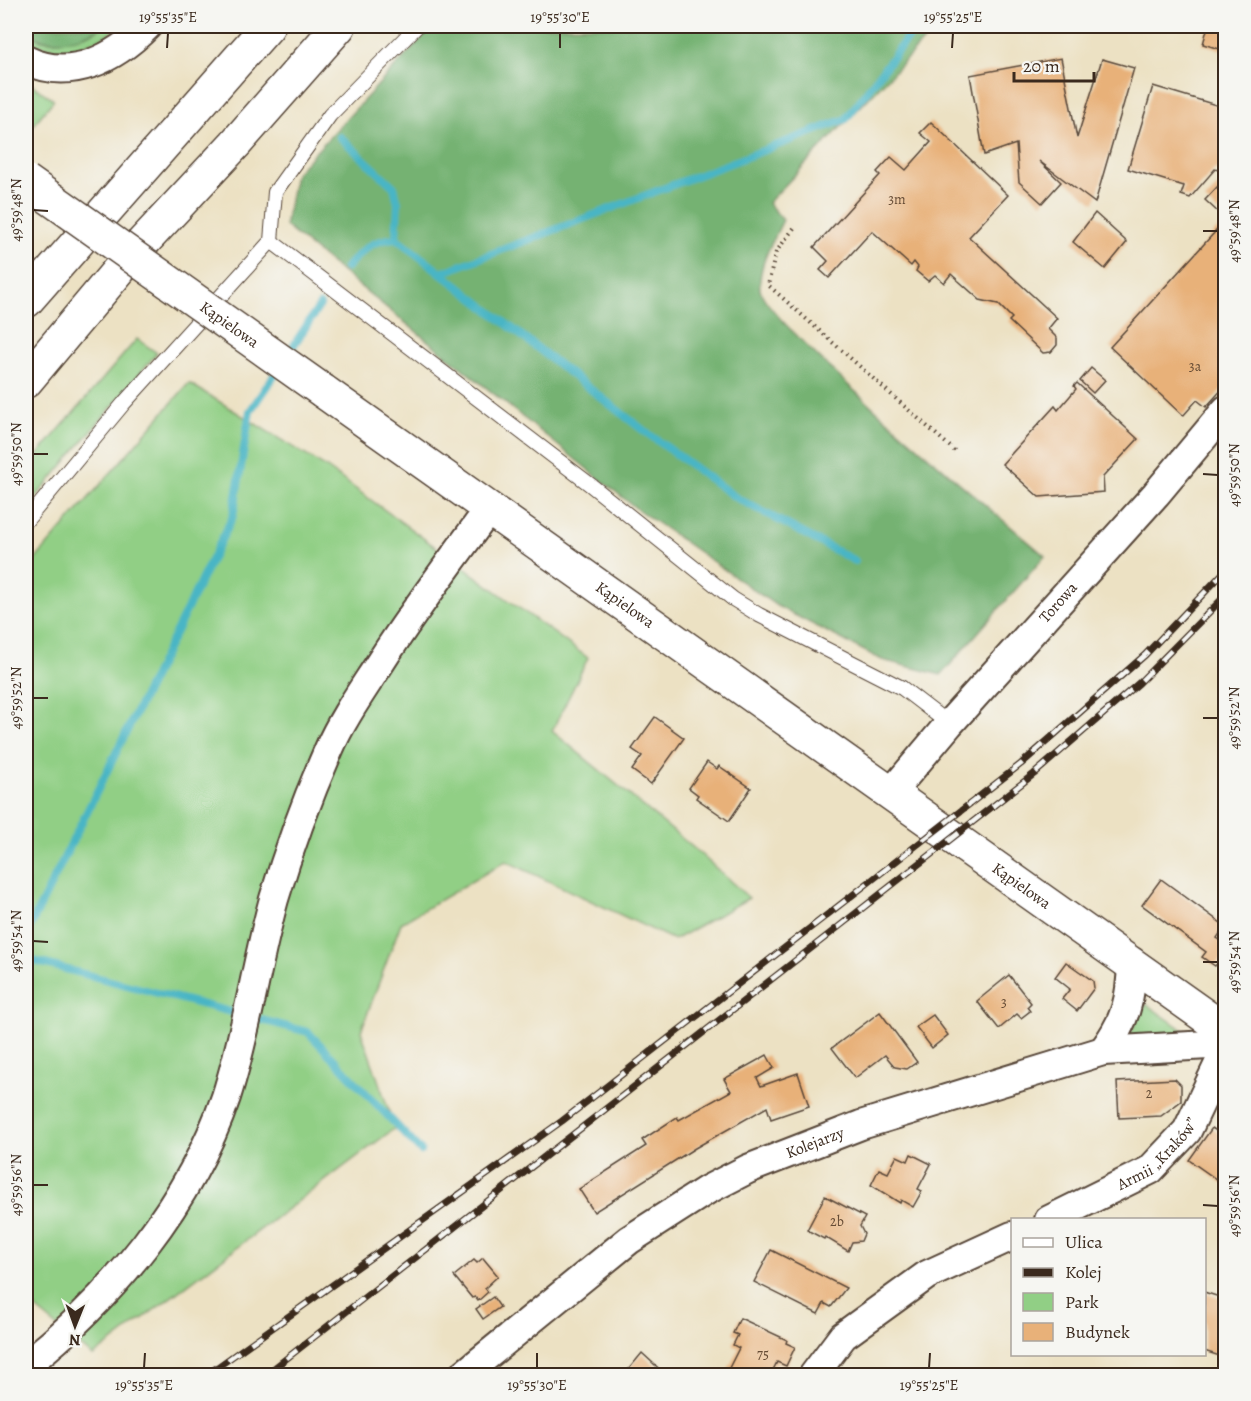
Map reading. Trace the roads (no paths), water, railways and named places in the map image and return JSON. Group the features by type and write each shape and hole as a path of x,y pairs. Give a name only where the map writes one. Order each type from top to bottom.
{"main road":[{"path":"26,301 268,26"},
{"path":"26,381 134,252 235,144 339,26"},
{"name":"Kąpielowa","path":"26,181 1226,1031"}],"street":[{"path":"26,60 54,67 75,68 94,64 120,51 147,26"},
{"name":"Torowa","path":"890,794 949,724 1086,574 1226,410"},
{"path":"26,1365 76,1320 117,1278 151,1238 176,1201 222,1107 243,1033 274,900 330,748 356,699 391,645 489,509"},
{"path":"1104,1051 1120,1028 1128,1007 1132,963"},
{"name":"Kolejarzy","path":"462,1376 629,1240 707,1190 748,1169 861,1125 1104,1051 1226,1044"},
{"name":"Armii „Kraków”","path":"1053,1218 1150,1170 1187,1131 1226,1049"},
{"path":"813,1376 843,1336 927,1275 1011,1236"}],"lane":[{"path":"26,521 124,402 271,241 274,192 330,115 417,26"},
{"path":"271,241 592,486 734,599 759,615 902,688 949,724"}],"waterway":[{"path":"346,268 368,247 380,241 396,238 441,273 846,119 916,26"},
{"path":"340,137 394,187 398,203 396,238"},
{"path":"441,273 643,430 735,497 855,561"},
{"path":"286,357 320,305"},
{"path":"26,935 233,516 250,411 279,368"},
{"path":"26,959 308,1032 421,1151"}],"railway":[{"path":"205,1376 562,1121 1021,764 1145,655 1226,570"},
{"path":"264,1376 1034,774 1139,683 1226,595"}]}
